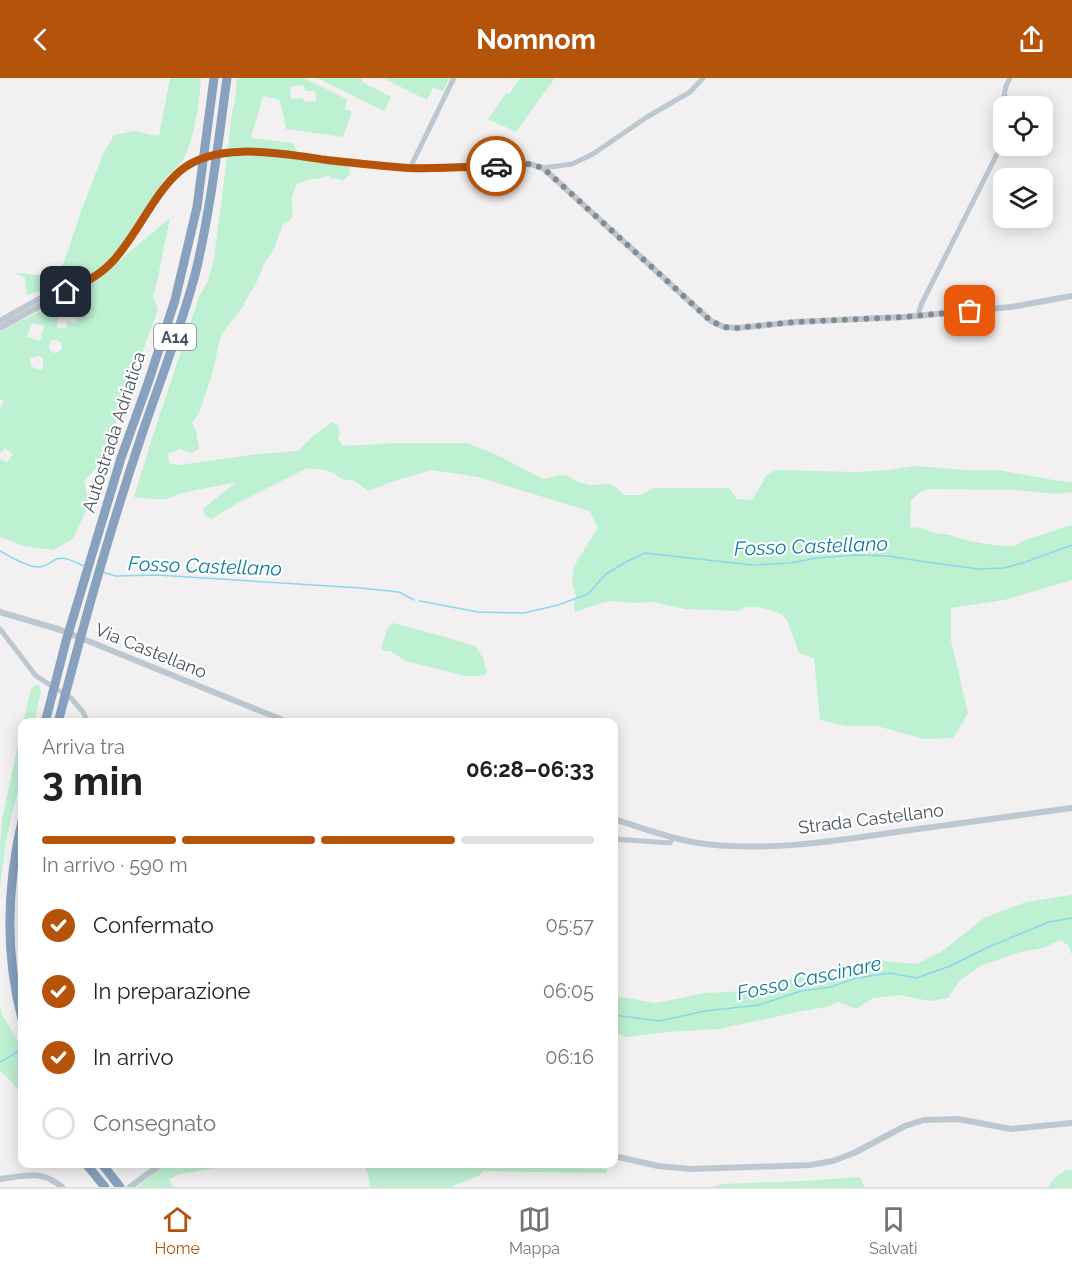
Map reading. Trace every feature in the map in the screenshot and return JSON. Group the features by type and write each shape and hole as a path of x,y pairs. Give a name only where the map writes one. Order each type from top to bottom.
{"highway":[{"name":"Autostrada Adriatica","path":"46,718 66,641 121,458 170,317 197,207 214,78"},
{"name":"Autostrada Adriatica","path":"59,718 78,644 133,462 196,271 209,211 226,78"},
{"path":"18,842 12,874 10,905 10,937 18,994"},
{"path":"89,1168 105,1187"},
{"path":"105,1168 120,1187"}],"street":[{"path":"410,168 454,78"},
{"path":"0,328 93,278 111,263 170,182 181,170 194,162 228,153 260,152 410,168 530,164 543,168 572,164 593,154 647,117 690,92 703,78"},
{"path":"1005,96 1010,78"},
{"path":"920,316 922,303 996,156"},
{"path":"543,168 711,321 724,327 920,316 1011,307 1072,296"},
{"path":"0,321 39,299 55,298"},
{"name":"Via Castellano","path":"0,612 61,630 278,718"},
{"path":"0,629 36,676 71,698 85,718"},
{"name":"Strada Castellano","path":"618,820 694,842 722,845 782,845 868,836 1072,808"},
{"name":"Strada Castellano","path":"618,839 670,843 674,838"},
{"path":"618,1157 658,1166 692,1169 810,1165 833,1161 854,1153 905,1126 924,1120 958,1119 1011,1130 1072,1123"},
{"path":"130,1187 155,1168"},
{"path":"0,1179 29,1175 43,1176 62,1187"}],"green space":[{"path":"170,78 201,78 195,126 184,158 163,182 123,243 102,266 61,291 54,287 27,295 25,278 15,273 50,276 59,270 64,262 103,154 114,135 134,131 159,136"},
{"path":"237,78 304,78 347,99 345,109 352,111 343,137 286,129 280,100 263,96 251,138 293,143 298,153 228,148","holes":["304,85 305,91 315,91 316,101 304,102 303,98 291,99 290,87"]},
{"path":"317,78 363,78 362,82 391,97 384,111"},
{"path":"383,78 450,78 443,91 433,87 427,100"},
{"path":"520,78 555,78 516,132 488,119 506,93 510,93"},
{"path":"251,155 350,166 349,175 344,180 331,178 329,175 297,184 292,197 291,219 283,224 273,251 265,262 257,281 241,309 221,335 211,378 199,413 192,423 199,449 192,453 180,449 168,454 169,463 179,465 257,454 298,451 332,422 338,425 340,434 338,437 342,446 467,443 495,454 543,479 560,475 590,485 610,484 624,495 641,495 653,488 729,488 737,499 752,500 767,475 775,470 856,472 915,466 998,470 1053,480 1072,481 1072,492 1055,494 1017,490 928,489 920,492 911,501 910,527 969,541 1014,546 1025,540 1072,525 1072,580 1004,600 951,608 951,640 968,713 953,738 924,739 877,726 845,726 820,720 814,658 799,653 787,620 781,614 757,607 746,607 738,611 685,609 653,602 614,601 575,612 576,596 572,583 574,566 598,528 589,511 478,477 432,470 368,491 353,480 343,479 325,470 307,468 211,519 206,516 203,509 236,482 182,493 167,499 134,497 199,297 208,281 214,258 227,157"},
{"path":"170,218 153,297 158,309 133,378 125,390 113,432 116,434 103,460 84,482 89,504 73,539 53,550 24,546 0,537 0,458 7,463 13,454 5,448 0,454 0,408 4,401 0,399 0,332 87,286","holes":["61,310 69,312 68,315 78,316 76,323 68,320 65,329 56,327","32,323 44,326 40,341 27,337","52,340 58,340 62,348 59,352 54,353 49,350","40,356 43,359 43,368 41,370 34,368 30,359"]},
{"path":"393,623 475,646 483,658 487,674 465,676 406,661 390,651 385,651 381,648 388,627"},
{"path":"39,685 41,691 35,718 24,718 31,689"},
{"path":"18,744 18,789 6,840 0,887 2,820"},
{"path":"1072,895 1072,955 1068,945 1060,940 1043,948 1020,952 980,966 959,981 948,998 930,1001 899,995 873,998 856,1009 838,1002 827,1007 719,1029 627,1037 618,1034 618,997 656,1003 705,993 768,990 782,981 809,975 842,975 875,960 917,964 941,952 984,918 1026,902"},
{"path":"0,1006 18,1042 18,1090 0,1071"},
{"path":"160,1168 217,1168 180,1174 169,1179 174,1187 137,1187"},
{"path":"365,1168 607,1169 606,1173 483,1171 480,1175 453,1187 370,1187"},
{"path":"1065,1170 1072,1170 1072,1187 1048,1187 1054,1179"},
{"path":"859,1177 864,1187 711,1187 723,1184"}],"waterway":[{"name":"Fosso Castellano","path":"420,601 478,612 524,613 558,605 588,594 606,574 645,553 752,565 857,555 889,556 979,569 1004,568 1072,545"},
{"name":"Fosso Castellano","path":"0,551 20,562 36,567 60,558 84,566"},
{"name":"Fosso Castellano","path":"103,572 116,576 157,575 361,588 399,592 414,600"},
{"name":"Fosso Cascinare","path":"618,1016 659,1021 705,1011 759,1005 801,991 831,987 856,978 890,973 916,978 950,966 986,948 1049,922 1072,918"},
{"name":"Fosso Cascinare","path":"0,1062 18,1051"}],"way so far":[{"path":"496,166 530,164 543,168 711,321 724,327 970,311"}],"route":[{"path":"66,292 93,278 111,263 159,196 181,170 194,162 210,157 228,153 260,152 410,168 496,166"}]}
